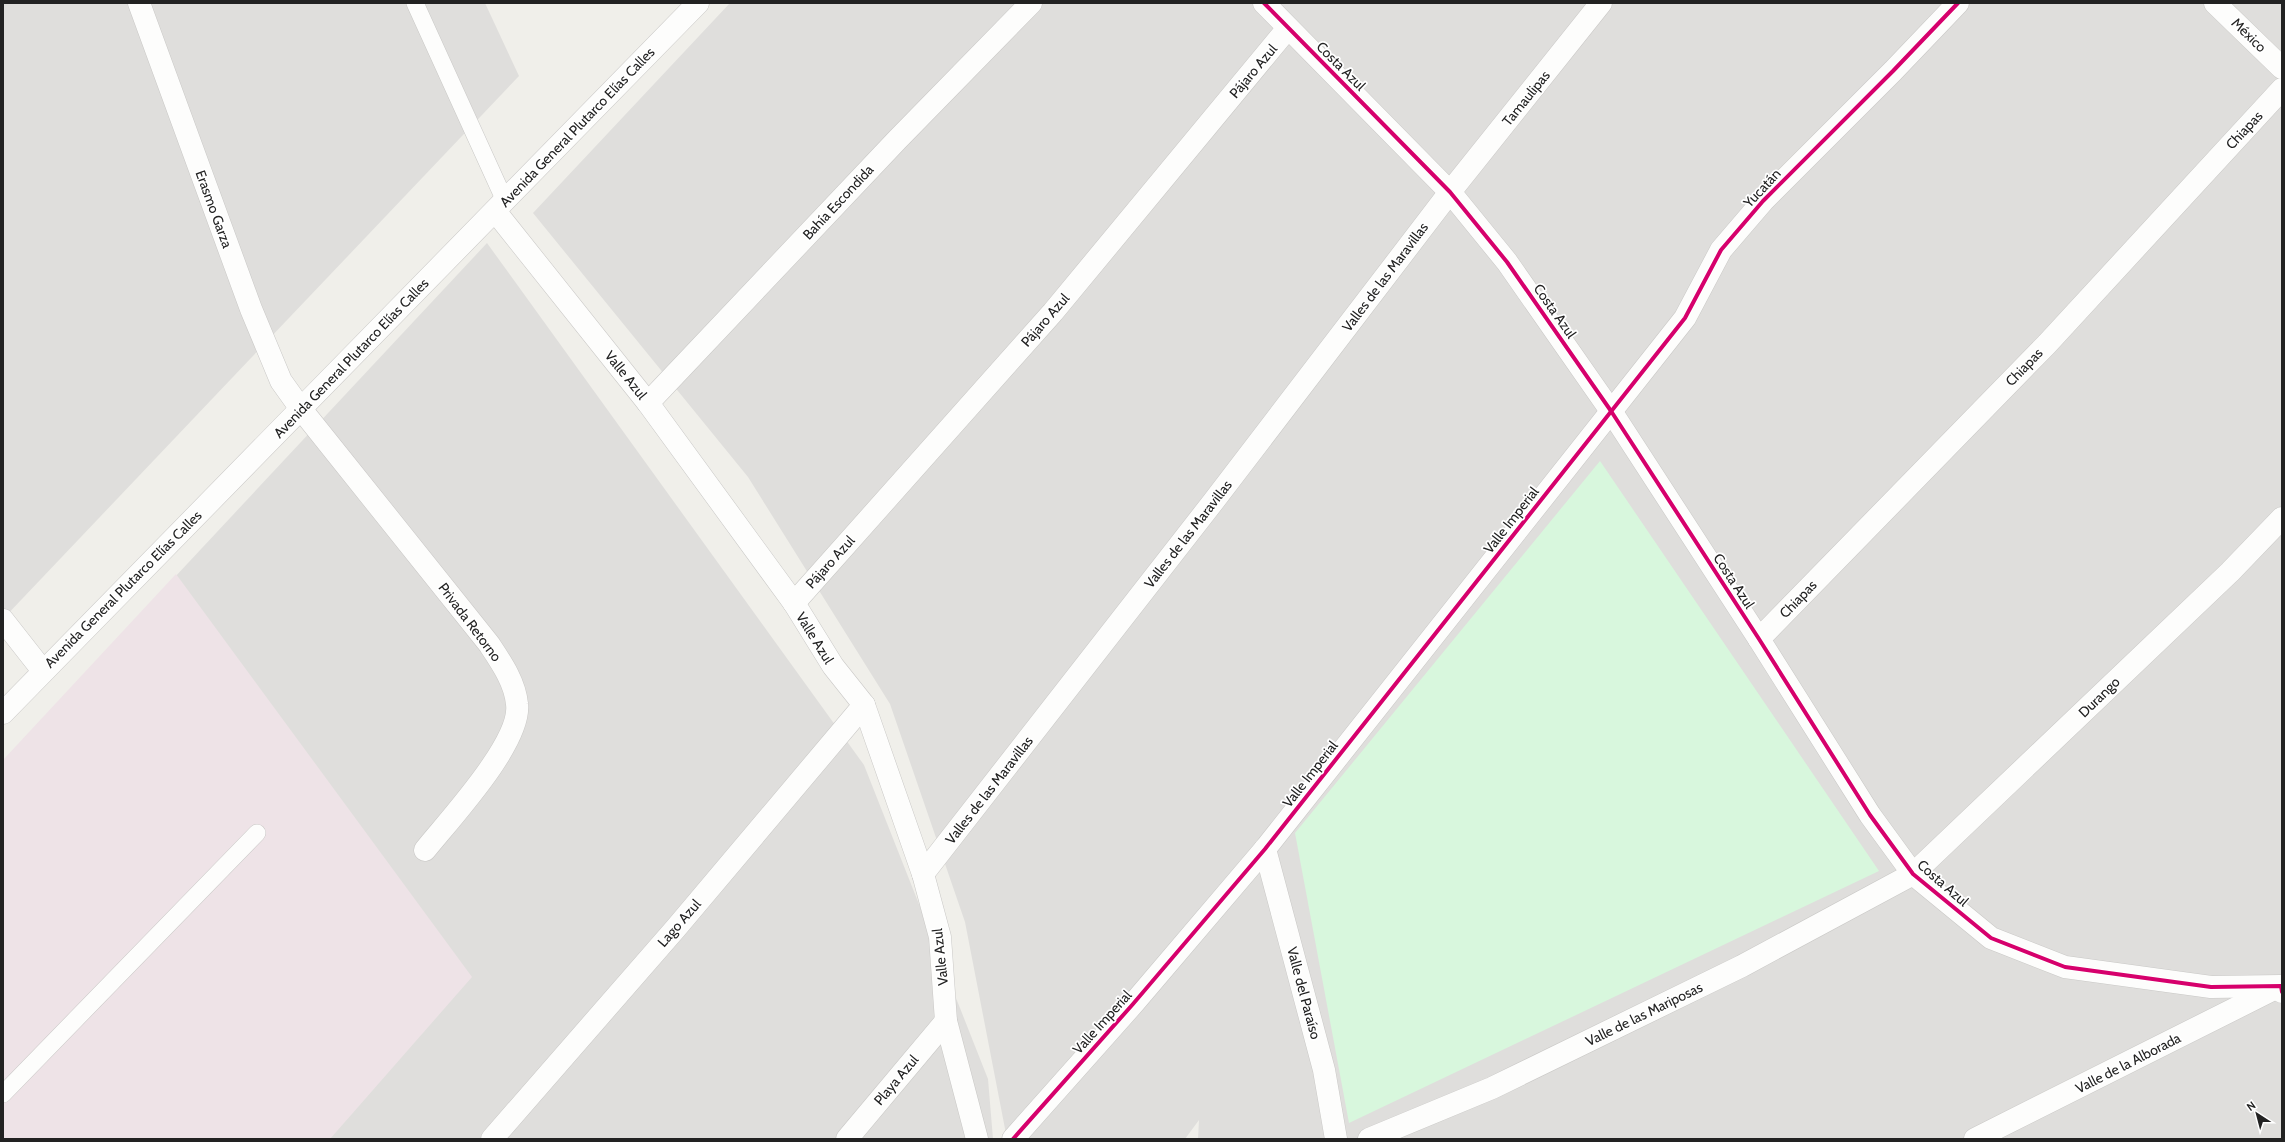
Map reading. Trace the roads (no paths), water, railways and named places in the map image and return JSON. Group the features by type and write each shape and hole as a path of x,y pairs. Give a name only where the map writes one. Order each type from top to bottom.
{"street":[{"name":"Erasmo Garza","path":"139,3 251,309 282,381 301,409"},
{"name":"Avenida General Plutarco Elías Calles","path":"3,713 698,3"},
{"name":"Bahía Escondida","path":"648,403 897,140 1031,3"},
{"name":"Costa Azul","path":"1264,3 1450,192 1507,262 1611,411 1759,639 1870,814 1913,874 1991,938 2065,967 2211,987 2282,987"},
{"name":"Tamaulipas","path":"1450,192 1601,3"},
{"name":"Yucatán","path":"1611,411 1685,318 1721,250 1763,201 1958,3"},
{"name":"México","path":"2215,3 2282,68"},
{"name":"Pájaro Azul","path":"794,603 1053,312 1288,28"},
{"name":"Chiapas","path":"1759,639 2047,344 2282,89"},
{"name":"Valles de las Maravillas","path":"923,874 1218,496 1450,192"},
{"name":"Valle Azul","path":"500,206 648,403 794,603 833,666 864,705 923,874 940,937 946,1021 977,1139"},
{"name":"Privada Retorno","path":"301,409 489,644 503,666 514,689 518,705 516,723 507,741 496,759 424,850"},
{"name":"Valle Imperial","path":"1013,1139 1133,1004 1265,849 1611,411"},
{"name":"Durango","path":"1913,874 2230,572 2282,518"},
{"path":"3,620 43,671"},
{"name":"Lago Azul","path":"492,1139 676,928 864,705"},
{"name":"Valle del Paraíso","path":"1265,849 1324,1070 1336,1139"},
{"name":"Valle de las Mariposas","path":"1369,1139 1499,1085 1742,966 1913,874"},
{"name":"Valle de la Alborada","path":"1975,1139 2282,987"},
{"name":"Playa Azul","path":"847,1139 946,1021"}],"lane":[{"path":"415,3 500,206"},
{"path":"3,1094 257,833"}]}
